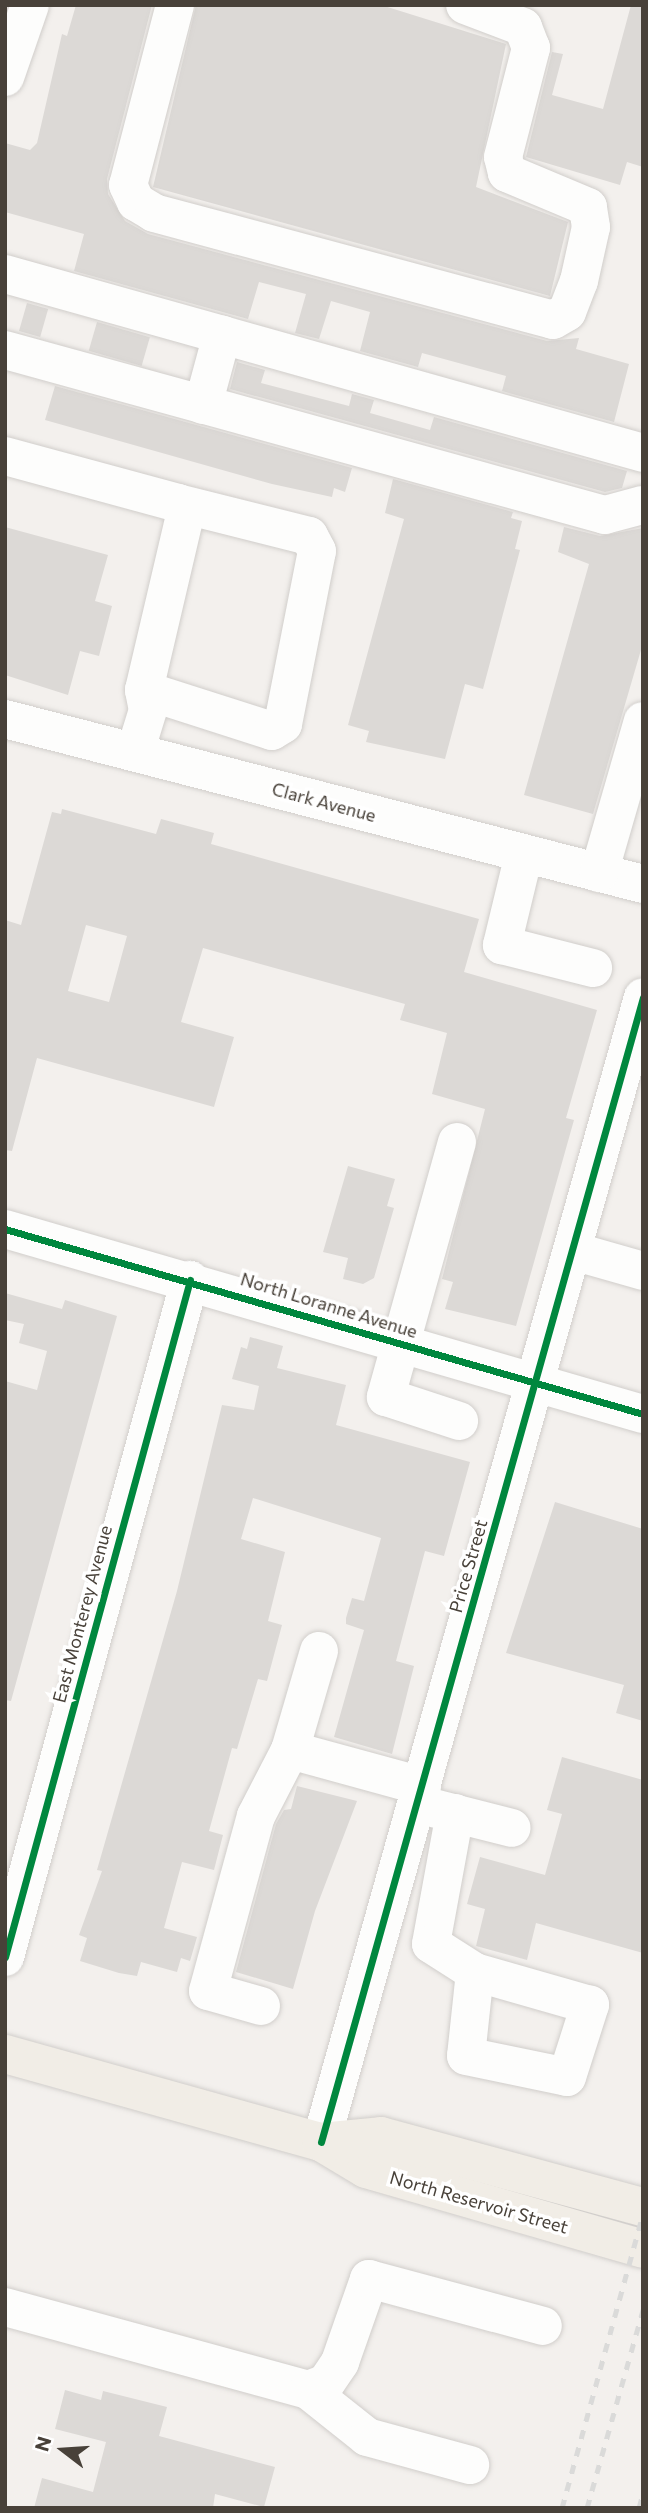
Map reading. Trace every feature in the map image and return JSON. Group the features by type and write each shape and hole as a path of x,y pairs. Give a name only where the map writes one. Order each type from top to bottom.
{"main road":[{"name":"North Reservoir Street","path":"5,2053 321,2142 366,2169 643,2249"},
{"name":"North Reservoir Street","path":"321,2142 382,2136 643,2207"}],"street":[{"path":"5,77 30,5"},
{"path":"175,5 128,185 136,202 154,212 553,320 567,312 579,281 591,227 588,207 507,173 503,157 531,48 523,26 465,5"},
{"path":"5,274 643,453"},
{"path":"203,405 222,335"},
{"path":"5,350 606,514 643,505"},
{"path":"5,456 309,536 317,551 283,724 272,731 144,690"},
{"path":"135,752 149,710 144,690 186,512 178,503"},
{"name":"Clark Avenue","path":"5,719 643,884"},
{"path":"599,873 643,721"},
{"path":"524,854 502,945 593,968"},
{"name":"Price Street","path":"321,2142 642,1004"},
{"path":"457,1142 386,1392 389,1401 458,1421"},
{"name":"North Loranne Avenue","path":"5,1229 190,1280 643,1415"},
{"path":"573,1251 643,1270"},
{"name":"East Monterey Avenue","path":"5,1957 190,1280"},
{"path":"261,2006 208,1991 256,1816 290,1750 319,1651"},
{"path":"290,1750 419,1795 455,1814 512,1828"},
{"path":"455,1814 431,1944 475,1972"},
{"path":"308,2390 326,2383 340,2361 369,2279 543,2326"},
{"path":"5,2307 308,2390 367,2437 470,2465"}],"building":[{"path":"76,5 152,5 107,179 108,194 125,221 148,234 547,341 579,338 576,349 629,364 614,422 502,391 506,376 422,353 418,367 360,351 370,312 331,301 319,339 295,333 306,294 259,282 248,319 74,271 84,234 5,212 5,143 30,150 37,143 62,34 67,36"},
{"path":"196,5 381,5 506,44 476,187 568,222 550,296 153,187"},
{"path":"631,5 643,5 643,167 627,162 620,185 526,157 552,52 563,54 552,95 603,109"},
{"path":"27,303 48,309 40,337 19,331"},
{"path":"97,322 150,337 142,366 89,351"},
{"path":"237,362 265,370 261,383 349,406 352,394 374,400 370,413 430,430 434,417 627,471 622,488 605,492 230,389"},
{"path":"55,386 352,468 345,492 334,488 332,497 272,484 45,420"},
{"path":"393,479 513,512 511,518 522,521 515,549 520,550 483,689 465,684 445,759 366,742 369,731 348,725 404,519 385,513"},
{"path":"5,527 108,555 95,601 112,606 99,656 80,651 68,695 5,675"},
{"path":"564,527 600,536 643,528 643,643 593,814 524,795 589,564 558,552"},
{"path":"62,809 156,834 161,819 214,833 211,844 479,919 464,972 597,1010 566,1118 574,1120 516,1326 445,1309 453,1282 442,1279 485,1109 432,1094 447,1033 400,1020 405,1004 203,948 181,1022 234,1037 214,1107 37,1058 12,1151 5,1150 5,920 21,925 52,812 61,814","holes":["86,925 127,936 109,1002 68,991"]},
{"path":"348,1166 395,1179 387,1206 394,1208 374,1278 363,1284 343,1279 348,1258 323,1252"},
{"path":"5,1293 62,1309 65,1300 117,1316 11,1701 5,1700 5,1381 37,1390 47,1351 19,1343 24,1324 5,1320"},
{"path":"250,1337 283,1346 277,1368 346,1385 336,1425 470,1462 444,1556 425,1551 396,1661 414,1666 392,1754 334,1737 364,1630 346,1624 346,1618 352,1598 364,1601 381,1538 253,1498 241,1539 285,1552 268,1621 282,1625 267,1681 258,1679 237,1749 232,1748 209,1831 223,1835 214,1870 182,1862 164,1928 197,1937 190,1961 181,1958 177,1972 141,1962 137,1976 119,1973 80,1961 87,1938 79,1935 102,1871 97,1870 177,1591 222,1405 254,1410 259,1386 232,1379 241,1347 247,1349"},
{"path":"555,1502 643,1529 643,1721 616,1713 624,1685 506,1653"},
{"path":"562,1757 643,1780 643,1953 536,1923 527,1960 476,1946 485,1909 467,1904 480,1857 545,1875 562,1814 547,1810"},
{"path":"297,1786 357,1801 315,1911 293,1989 236,1972 276,1824 284,1810 291,1809"},
{"path":"65,2390 101,2400 103,2391 167,2407 159,2436 275,2467 264,2507 215,2494 213,2508 34,2508 42,2478 93,2492 106,2442 55,2429"}],"railway":[{"path":"562,2508 643,2213"},
{"path":"587,2508 643,2310"},
{"path":"639,2508 643,2493"}],"cycle path":[{"path":"321,2142 643,997"},
{"path":"5,1229 643,1414"},
{"path":"5,1957 190,1280"}]}
